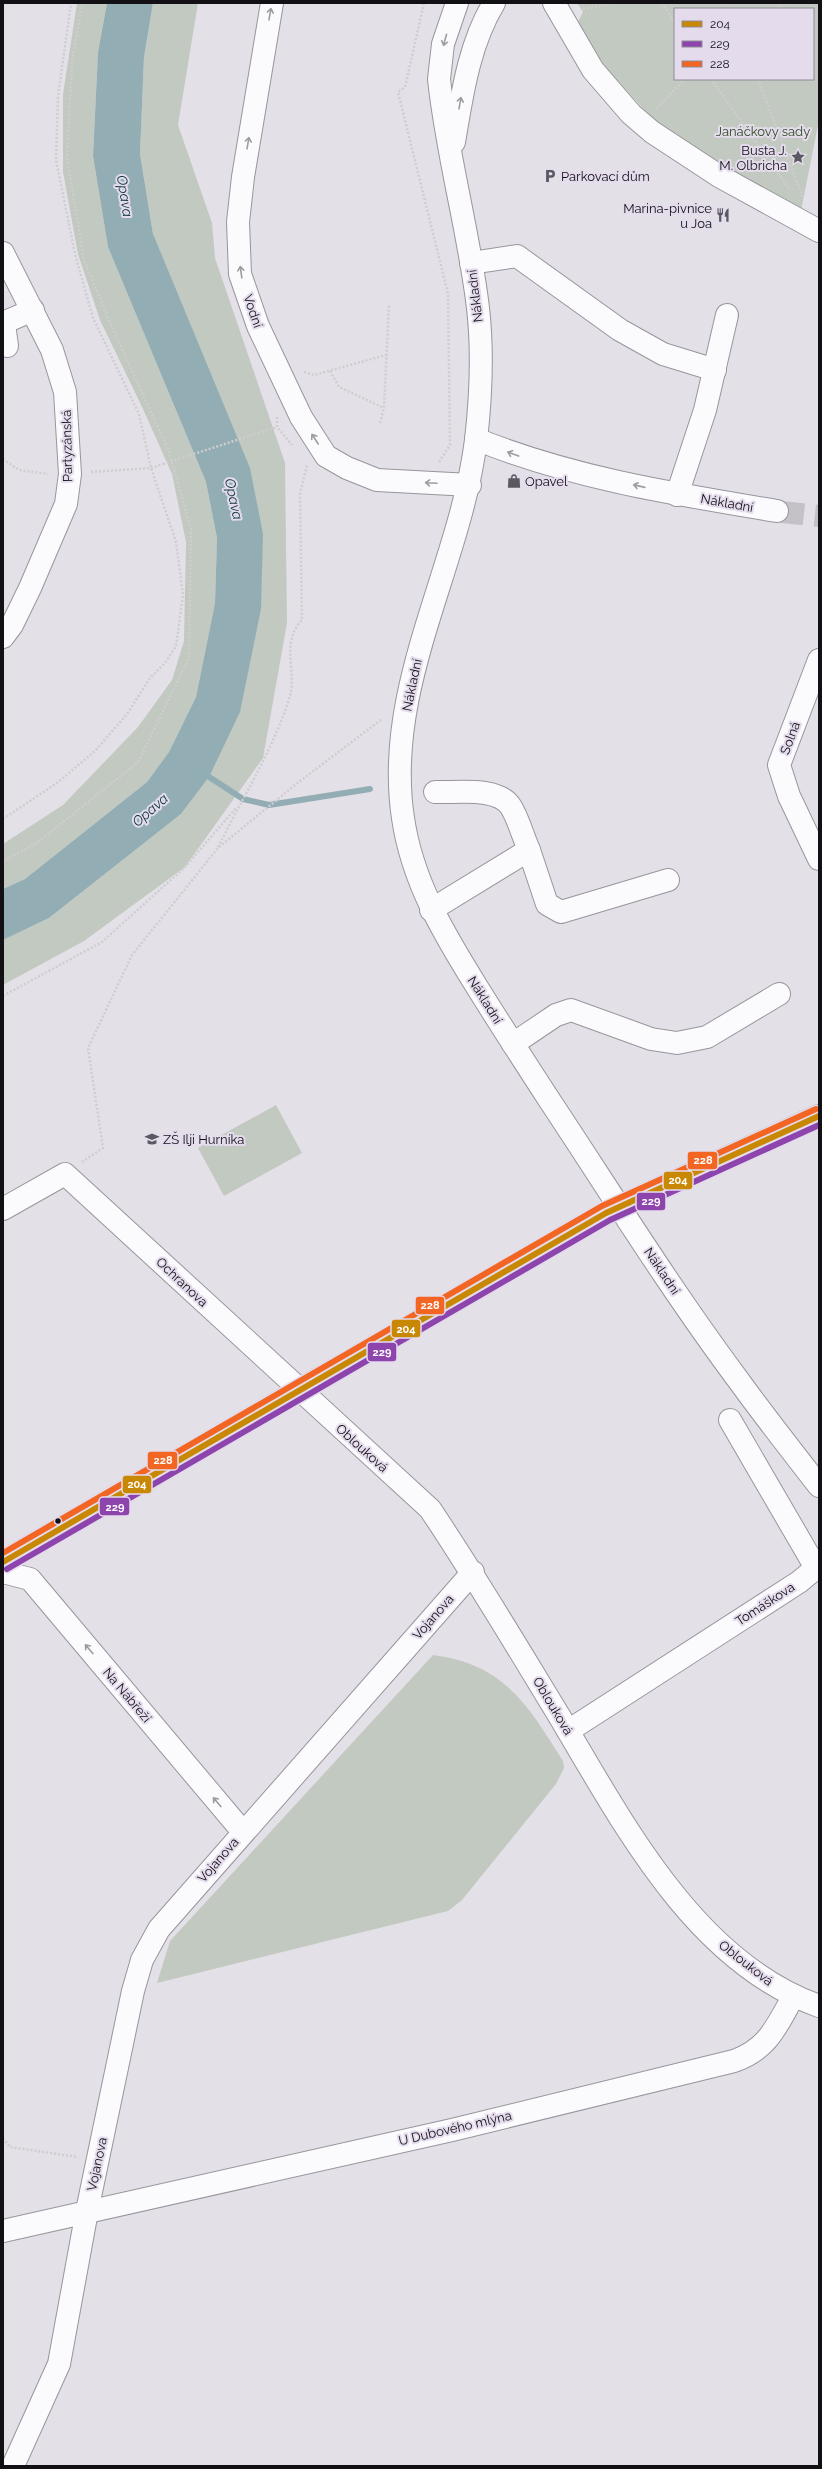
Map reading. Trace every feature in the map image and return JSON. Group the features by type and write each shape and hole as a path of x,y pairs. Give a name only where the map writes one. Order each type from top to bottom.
{"street":[{"name":"Vodní","path":"272,3 243,177 238,222 240,274 258,326 301,417 326,456 347,468 377,480 470,486"},
{"name":"Nákladní","path":"457,3 443,44 439,79 471,263 478,310 481,357 476,439 470,486 421,646 407,699 400,767 402,818 410,853 431,910 513,1044 619,1206 738,1380 819,1486"},
{"name":"Nákladní","path":"452,155 470,62 478,36 494,3"},
{"path":"554,3 593,70 621,103 652,132 719,176 819,231"},
{"name":"Partyzánská","path":"3,253 52,350 65,392 70,474 66,504 30,588 12,625 3,637"},
{"path":"471,263 517,256 626,334 663,354 715,370"},
{"path":"7,346 4,324 33,310"},
{"path":"677,495 705,410 727,315"},
{"name":"Nákladní","path":"476,439 515,455 559,468 677,495 776,512"},
{"name":"Solná","path":"819,660 779,765 789,796 819,859"},
{"path":"435,792 490,794 502,798 511,807 529,850 547,904 554,910 561,912 668,880"},
{"path":"431,910 529,850"},
{"path":"513,1044 556,1015 571,1010 651,1038 678,1043 700,1039 707,1037 779,994"},
{"path":"3,1562 298,1390 619,1206 819,1116"},
{"path":"3,1209 65,1174"},
{"name":"Ochranova","path":"65,1174 298,1390"},
{"name":"Oblouková","path":"298,1390 430,1509 473,1572 636,1844 674,1894 703,1928 748,1966 793,1997 819,2006"},
{"name":"Tomáškova","path":"568,1731 799,1582 816,1568 730,1420"},
{"name":"Na Nábřeží","path":"3,1572 30,1579 242,1832"},
{"name":"Vojanova","path":"13,2466 59,2364 87,2211 133,1991 146,1950 159,1928 242,1832 473,1572"},
{"name":"U Dubového mlýna","path":"87,2211 452,2130 734,2062 759,2049 768,2040 793,1997"},
{"path":"3,2232 87,2211"}],"path":[{"path":"3,819 57,783 94,751 127,714 150,678 165,663 176,646 183,595 177,550 151,468 139,414 93,318 75,254 56,160 58,96 71,3"},
{"path":"3,861 37,843 138,762 189,658 191,529 168,449 111,325 84,260 67,158 72,63 82,3"},
{"path":"424,3 406,87 398,92 448,294 450,445 437,465"},
{"path":"662,3 674,22"},
{"path":"654,110 683,80"},
{"path":"712,80 791,192"},
{"path":"758,80 805,203"},
{"path":"380,423 384,408 389,304"},
{"path":"279,373 290,369 314,375 386,355"},
{"path":"330,370 339,387 384,408"},
{"path":"3,459 19,470 30,473 70,474 151,468 277,427"},
{"path":"218,848 275,733 290,694 290,660 294,629 302,620 300,494 307,465 326,456"},
{"path":"65,1174 103,1148 88,1048 132,955 218,848 295,785 407,699"},
{"path":"3,996 102,942 185,867 239,805"},
{"path":"3,2138 10,2147 98,2160"}],"green space":[{"path":"77,3 107,3 98,52 93,156 108,247 206,482 217,538 215,603 196,697 169,752 147,782 25,879 3,889 3,844 63,805 138,727 172,680 184,641 186,542 172,474 143,409 100,320 78,254 63,172 63,94"},
{"path":"153,3 198,3 178,125 212,223 215,258 285,463 287,623 263,758 185,867 84,941 3,985 3,940 49,918 181,814 209,777 261,609 153,234 140,154 144,57"},
{"name":"Janáčkovy sady","path":"577,3 819,3 819,120 801,211 700,156 650,116 605,67 578,22 583,12"},
{"path":"276,1105 302,1153 224,1196 198,1148"},
{"path":"433,1655 458,1660 478,1667 512,1690 538,1722 563,1761 564,1768 556,1784 462,1900 448,1911 157,1983 170,1941"}],"water":[{"name":"Opava","path":"107,3 153,3 144,57 140,154 153,234 250,468 263,534 261,609 240,712 209,777 181,814 49,918 3,940 3,889 25,879 147,782 169,752 196,697 215,603 217,538 206,482 108,247 93,156 98,52"}],"waterway":[{"path":"203,773 243,799 269,805 370,789"}],"tunnel":[{"path":"782,512 819,516"}],"transit line":[{"name":"228","path":"3,1553 602,1206 816,1109"},
{"name":"204","path":"3,1562 606,1213 819,1116"},
{"name":"229","path":"7,1569 610,1220 819,1125"}],"place":[{"name":"Busta J. M. Olbricha","path":"798,157"},
{"name":"Parkovací dům","path":"550,176"},
{"name":"Marina-pivnice u Joa","path":"723,215"},
{"name":"Opavel","path":"514,481"},
{"name":"ZŠ Ilji Hurníka","path":"152,1139"}]}
